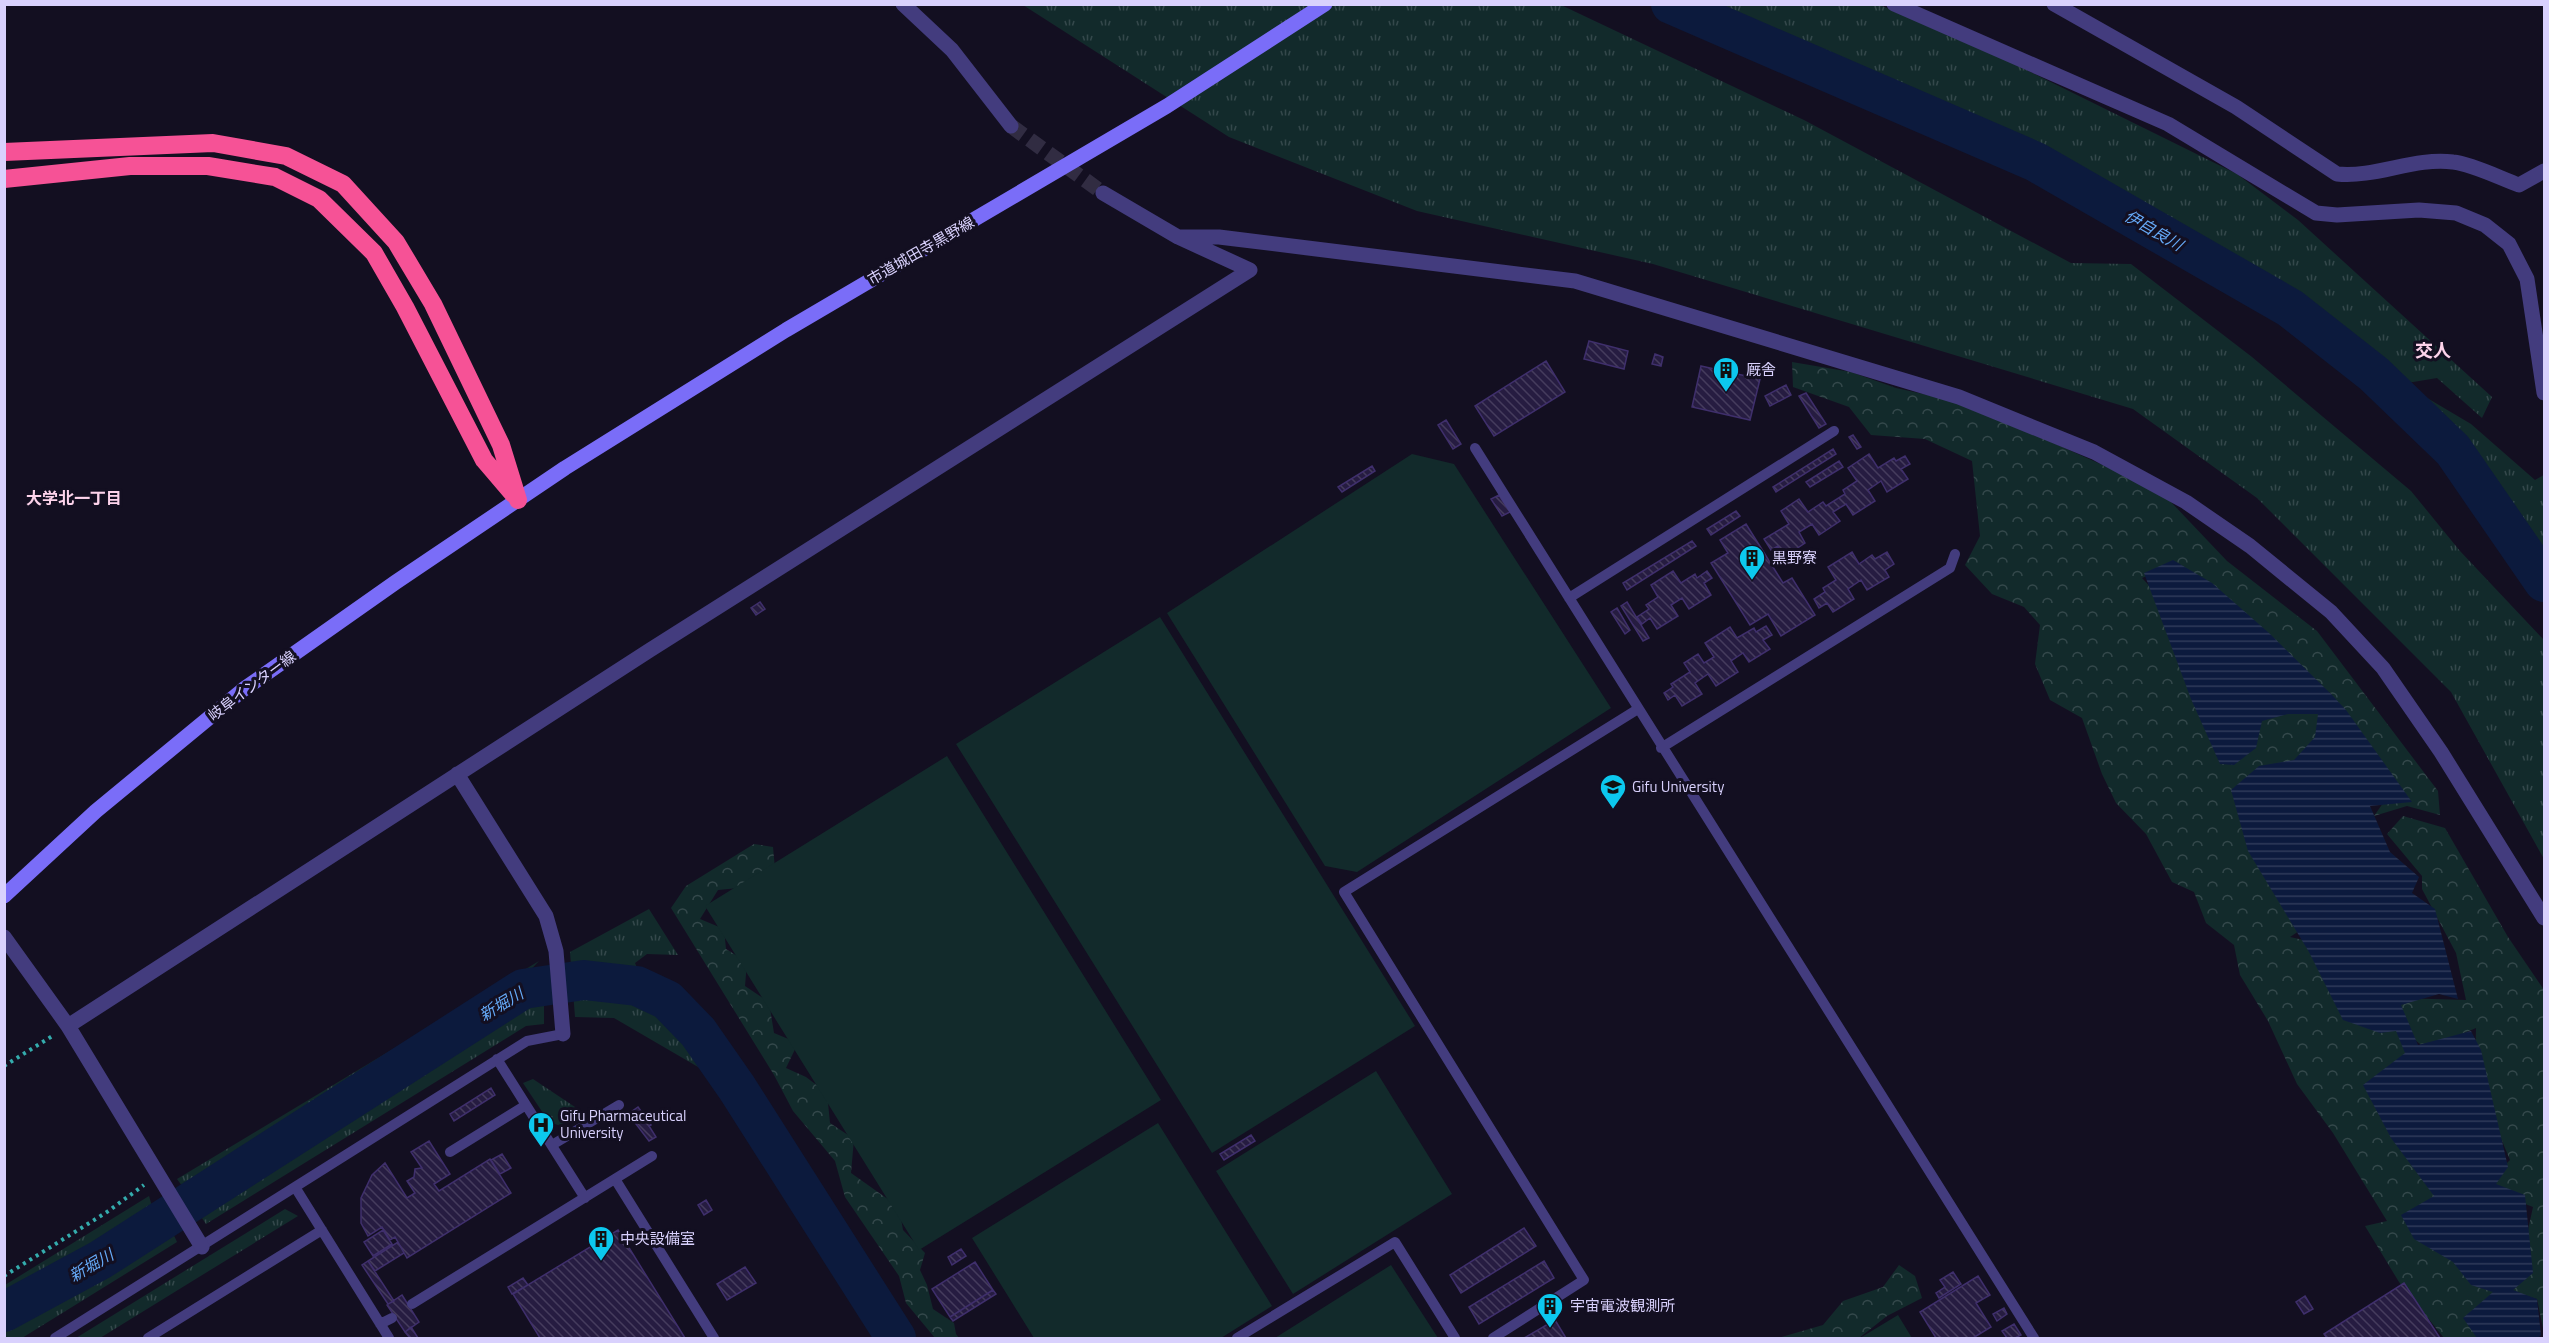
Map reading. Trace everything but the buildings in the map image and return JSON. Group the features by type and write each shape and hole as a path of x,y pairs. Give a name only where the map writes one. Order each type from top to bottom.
{"highway":[{"path":"4,152 213,143 286,156 343,184 396,242 433,304 501,445 518,500"},
{"path":"4,178 130,166 208,166 275,177 320,199 374,253 405,307 484,460 518,500"}],"street":[{"path":"903,4 952,50 1011,126"},
{"name":"市道城田寺黒野線","path":"518,500 786,330 1167,106 1325,4"},
{"path":"1894,4 2168,124 2316,213 2337,215 2419,210 2456,213 2485,225 2509,244 2527,279 2544,393"},
{"path":"2054,4 2236,107 2337,174 2354,176 2431,162 2454,162 2519,185 2544,171"},
{"path":"68,1026 457,774 1250,270 1178,237 1103,193"},
{"path":"1178,237 1219,237 1575,281 1959,397 2094,452 2204,514 2250,546 2331,612 2383,668 2441,752 2544,918"},
{"name":"岐阜インター線","path":"4,896 96,811 244,689 518,500"},
{"path":"457,774 546,916 556,951 563,1034"},
{"path":"4,937 68,1026 202,1247"}],"lane":[{"path":"1569,598 1834,431"},
{"path":"1475,448 1661,748 2034,1338"},
{"path":"1661,748 1950,568 1955,554"},
{"path":"1493,1338 1584,1280 1344,892 1638,709"},
{"path":"55,1338 527,1041 563,1034"},
{"path":"497,1059 585,1198"},
{"path":"450,1152 526,1105"},
{"path":"552,1146 620,1105"},
{"path":"412,1304 652,1156"},
{"path":"615,1179 714,1338"},
{"path":"295,1187 389,1338"},
{"path":"148,1338 322,1230"},
{"path":"1237,1338 1395,1242 1455,1338"},
{"path":"380,1324 392,1318"}],"path":[{"path":"4,1066 68,1026"},
{"path":"4,1276 161,1180"}],"green space":[{"path":"1023,5 1561,5 1804,120 2071,263 2131,264 2252,357 2411,491 2460,551 2544,640 2544,859 2451,692 2257,498 2133,409 1653,264 1417,211 1229,137"},
{"path":"1697,5 1880,5 2006,60 2237,174 2298,220 2492,397 2482,418 2437,378 2401,384 2299,300 2173,225 1729,17"},
{"path":"1792,362 1851,372 1896,388 1964,403 2125,475 2170,501 2227,561 2317,631 2438,791 2440,815 2407,806 2374,816 2388,796 2405,794 2331,694 2245,621 2201,600 2209,592 2193,577 2170,566 2142,578 2155,592 2167,599 2170,621 2182,647 2189,678 2204,691 2218,711 2208,736 2217,738 2216,756 2236,756 2270,710 2307,705 2332,718 2299,770 2270,767 2234,791 2250,827 2269,850 2273,873 2298,890 2314,921 2290,937 2326,945 2350,1011 2391,1018 2409,1051 2392,1073 2374,1084 2409,1149 2442,1202 2412,1225 2476,1268 2496,1292 2480,1309 2491,1312 2483,1338 2444,1338 2399,1282 2365,1226 2387,1221 2333,1133 2297,1084 2268,1021 2240,975 2234,945 2206,923 2194,892 2172,882 2146,834 2116,803 2102,774 2082,718 2050,700 2035,664 2040,625 2024,607 1992,594 1965,565 1980,536 1972,461 1925,439 1871,435 1849,407 1793,387"},
{"path":"2417,392 2471,424 2535,480 2544,475 2544,562 2493,491 2421,407"},
{"path":"1412,454 1454,464 1611,708 1357,872 1325,866 1167,613"},
{"path":"1160,617 1415,1026 1212,1153 956,744"},
{"path":"947,756 1161,1100 919,1250 705,906"},
{"path":"2403,816 2445,828 2508,937 2544,990 2544,1333 2537,1299 2506,1290 2523,1253 2533,1207 2500,1194 2492,1178 2510,1160 2475,1076 2476,1028 2426,1049 2403,1030 2397,998 2466,1000 2456,953 2422,889 2422,876 2387,834"},
{"path":"754,844 773,847 775,869 748,887 718,890 700,919 724,929 726,949 747,962 745,986 769,1002 774,1033 798,1043 786,1068 806,1077 827,1093 830,1123 854,1139 851,1173 899,1207 903,1230 925,1253 920,1270 927,1285 933,1309 954,1323 959,1338 935,1338 906,1303 899,1276 845,1197 835,1161 793,1111 774,1075 671,908 686,886"},
{"path":"649,909 678,955 647,954 635,963 656,1012 714,1055 705,1071 614,1018 575,1017 570,952"},
{"path":"539,961 515,986 188,1194 177,1179"},
{"path":"544,995 544,1024 526,1026 206,1224 195,1208 525,996"},
{"path":"1376,1071 1452,1194 1293,1294 1216,1171"},
{"path":"533,1079 581,1111 561,1126 549,1122 523,1083"},
{"path":"1158,1123 1272,1306 1221,1338 1034,1338 972,1238"},
{"path":"149,1196 155,1217 5,1304 5,1285"},
{"path":"285,1209 298,1216 100,1338 76,1338"},
{"path":"170,1227 177,1242 22,1338 5,1338 5,1320"},
{"path":"1391,1265 1438,1338 1275,1338"},
{"path":"1899,1265 1915,1276 1922,1298 1887,1316 1859,1338 1778,1338 1823,1325 1843,1301 1883,1287"},
{"path":"1898,1315 1912,1338 1860,1338"}],"water":[{"path":"2173,560 2212,583 2269,633 2331,694 2346,710 2412,802 2370,806 2390,852 2419,877 2412,893 2435,909 2458,999 2439,994 2401,1005 2418,1045 2471,1031 2481,1050 2508,1167 2496,1184 2525,1195 2533,1273 2513,1290 2537,1299 2541,1335 2538,1338 2477,1338 2463,1318 2493,1292 2471,1285 2453,1262 2414,1239 2401,1215 2434,1196 2391,1138 2363,1085 2405,1053 2396,1031 2380,1033 2343,1020 2309,952 2248,851 2231,790 2259,766 2294,760 2315,737 2318,714 2288,714 2262,721 2256,748 2234,765 2220,764 2191,699 2144,573"}],"waterway":[{"name":"伊自良川","path":"1671,4 2036,162 2290,308 2374,374 2453,450 2544,582"},
{"name":"新堀川","path":"4,1312 100,1260 523,989 584,980 637,986 667,1000 698,1032 737,1088 896,1338"}],"tunnel":[{"path":"1011,126 1103,193"}],"place":[{"name":"厩舎","path":"1726,393"},
{"name":"黒野寮","path":"1752,581"},
{"name":"Gifu University","path":"1613,810"},
{"name":"Gifu Pharmaceutical University","path":"541,1148"},
{"name":"中央設備室","path":"601,1262"},
{"name":"宇宙電波観測所","path":"1550,1329"}],"district":[{"name":"交人","path":"2433,351"},
{"name":"大学北一丁目","path":"74,498"}]}
